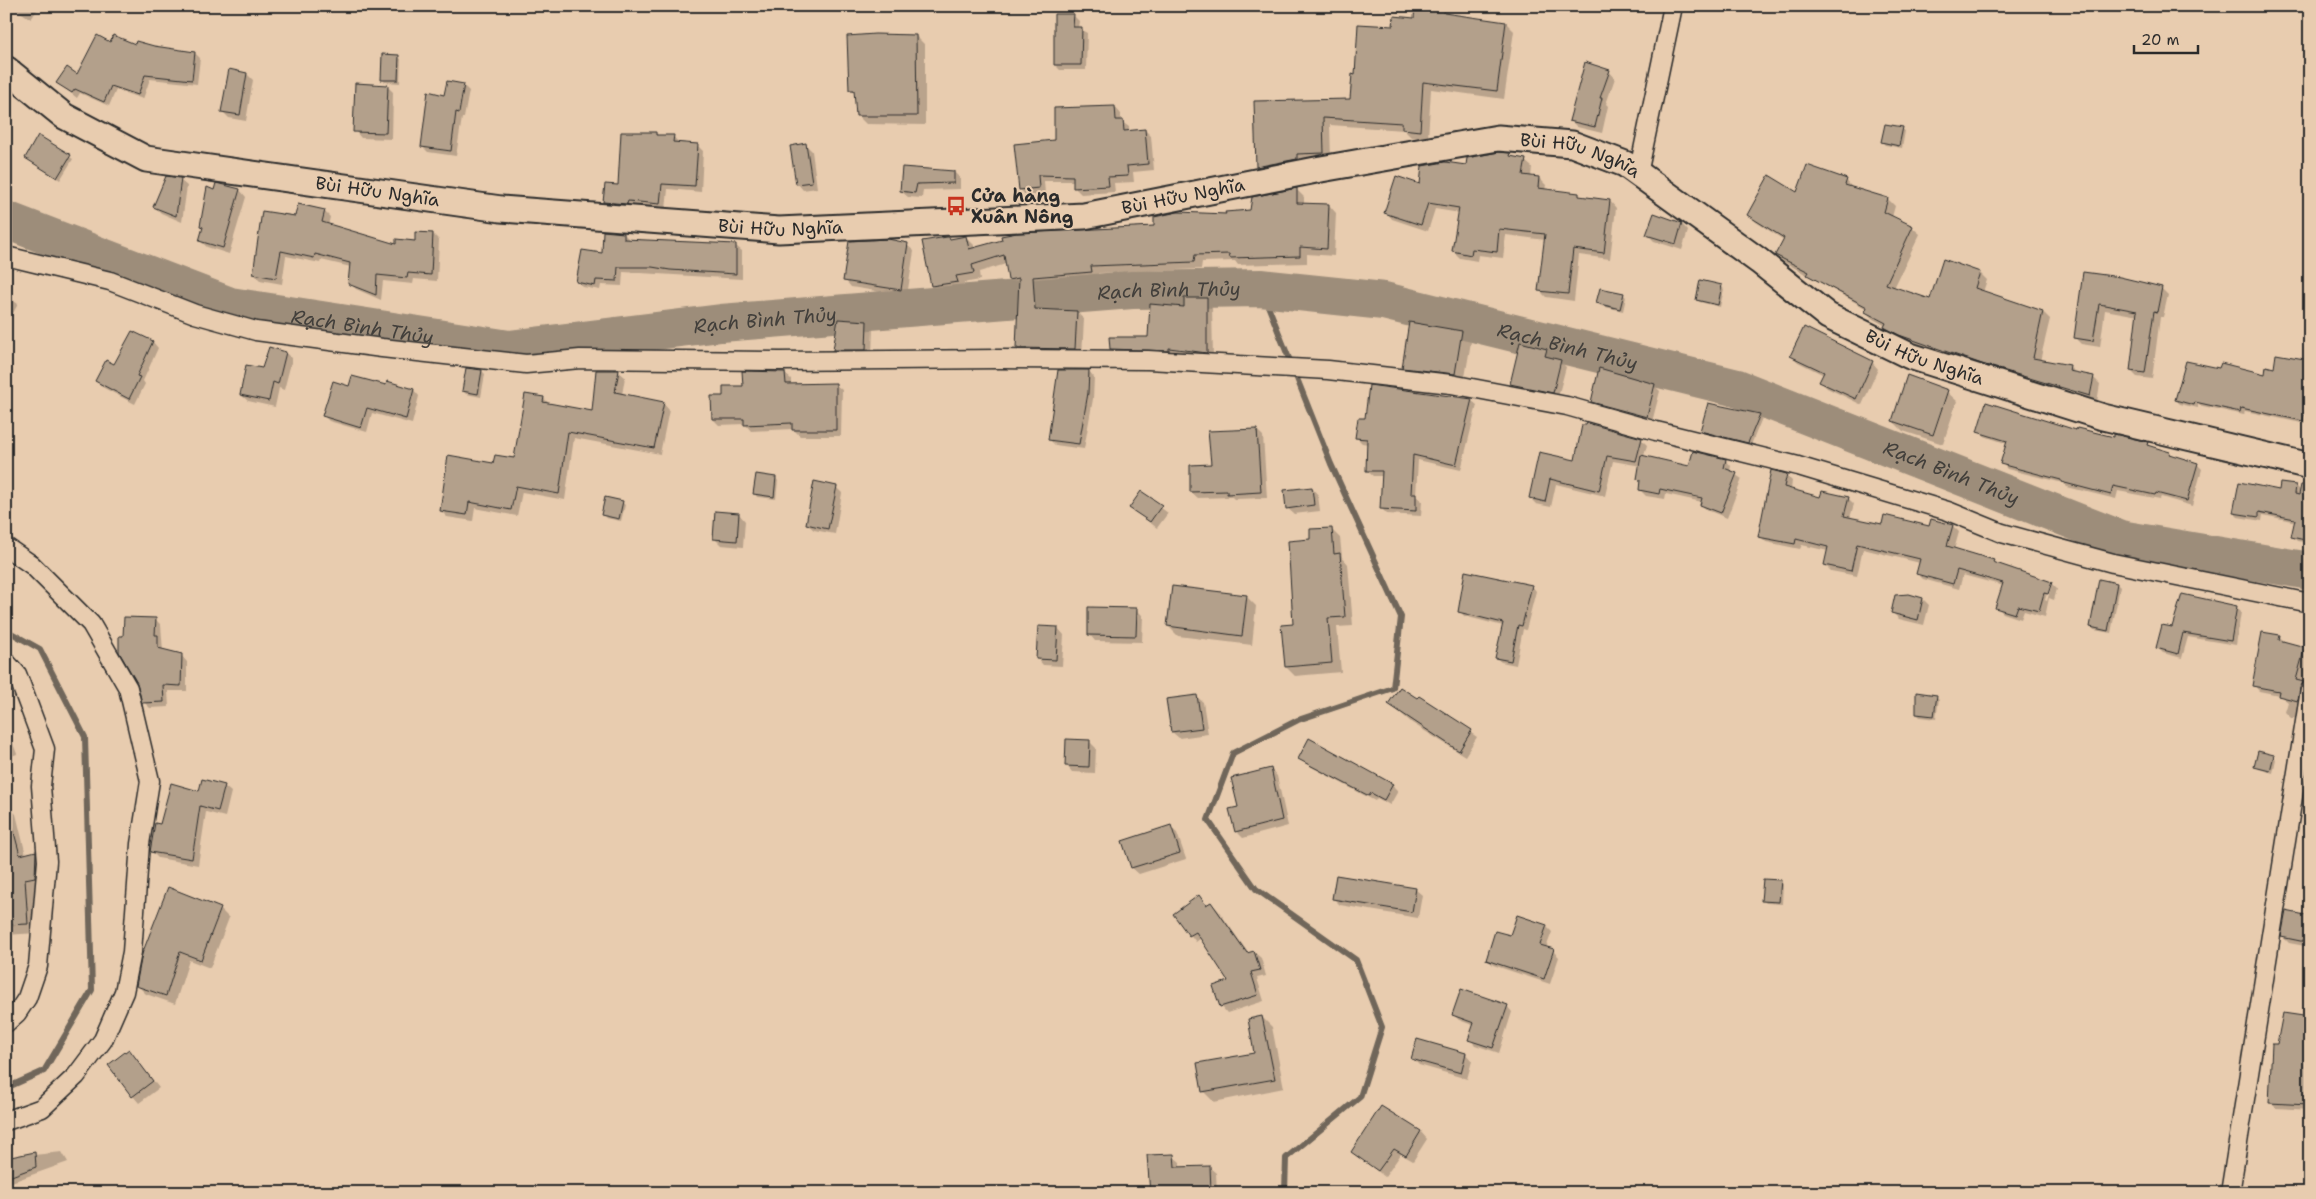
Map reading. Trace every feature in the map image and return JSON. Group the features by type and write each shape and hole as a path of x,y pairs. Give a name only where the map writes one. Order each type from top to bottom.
{"main road":[{"name":"Bùi Hữu Nghĩa","path":"6,69 12,76 64,116 146,159 501,209 779,230 1084,216 1321,169 1498,138 1572,144 1625,164 1759,261 1828,316 1910,356 2104,417 2310,466"}],"street":[{"path":"1638,174 1673,6"},
{"path":"6,256 110,281 195,314 256,331 382,348 526,364 580,359 780,361 1148,360 1328,370 1451,384 1567,406 1656,431 1798,466 1948,511 2002,533 2030,541 2113,562 2310,603"},
{"path":"6,547 32,565 91,624 128,688 150,781 140,844 132,952 124,992 104,1040 76,1076 42,1108 6,1121"},
{"path":"6,662 17,674 45,749 41,786 47,861 38,966 27,998 17,1013 6,1023"},
{"path":"2230,1193 2310,690"}],"building":[{"path":"1415,6 1445,6 1444,13 1506,22 1497,91 1423,82 1420,131 1402,129 1402,123 1323,118 1324,153 1297,154 1297,159 1256,167 1254,101 1350,99 1352,74 1355,75 1358,24 1393,26 1394,16 1414,18"},
{"path":"1054,14 1074,14 1073,27 1082,27 1081,65 1054,65"},
{"path":"875,34 916,35 917,116 856,116 854,90 849,90 847,36"},
{"path":"97,35 110,42 113,35 135,44 136,41 154,46 195,52 192,80 145,75 138,95 111,86 104,102 75,89 72,93 56,83 67,67 77,74"},
{"path":"382,54 399,55 398,80 381,80"},
{"path":"1585,62 1610,70 1600,98 1602,98 1595,127 1569,121"},
{"path":"229,69 247,73 240,115 221,112"},
{"path":"447,81 464,84 459,113 456,112 451,151 421,147 428,91 444,95"},
{"path":"355,83 388,85 386,133 353,132"},
{"path":"1115,106 1116,120 1123,120 1124,131 1145,129 1148,164 1127,166 1128,176 1108,177 1109,186 1073,188 1073,176 1038,175 1039,188 1019,190 1014,144 1054,140 1054,108"},
{"path":"1885,124 1903,127 1899,146 1881,142"},
{"path":"621,132 656,132 656,135 674,135 673,142 698,144 695,186 662,184 660,204 628,201 627,204 603,202 605,184 618,185"},
{"path":"38,135 71,155 57,178 25,158"},
{"path":"806,143 812,182 796,184 790,146"},
{"path":"1499,152 1511,153 1510,156 1526,159 1523,175 1539,177 1538,188 1579,193 1579,196 1610,200 1604,253 1573,249 1568,294 1538,291 1545,234 1499,229 1497,252 1472,249 1471,255 1452,251 1459,208 1428,203 1421,225 1384,213 1396,176 1420,184 1422,166 1445,162 1466,165 1467,158"},
{"path":"1807,165 1847,179 1845,185 1888,198 1884,212 1913,226 1886,284 1930,299 1943,259 1980,272 1975,288 2043,311 2033,358 2070,365 2069,371 2094,376 2090,396 1982,364 1899,335 1884,327 1886,323 1865,312 1867,307 1807,275 1809,272 1775,255 1784,238 1747,215 1769,175 1797,192"},
{"path":"902,167 954,171 954,183 917,184 915,193 900,191"},
{"path":"166,176 181,178 176,216 153,207"},
{"path":"216,183 240,189 223,248 199,241 203,227 200,226 207,187 214,190"},
{"path":"1297,188 1297,203 1329,204 1327,249 1300,247 1300,256 1230,258 1229,254 1195,255 1194,262 1091,266 1092,272 1033,277 1035,309 1077,311 1075,349 1016,348 1019,278 1008,280 1004,255 972,265 974,273 956,276 958,282 931,286 922,241 966,236 969,249 1002,240 1001,236 1017,233 1154,226 1154,217 1178,212 1226,214 1225,212 1250,210 1252,197"},
{"path":"298,204 325,210 322,222 396,244 396,239 415,241 415,232 433,233 431,275 408,273 407,278 377,275 376,295 348,284 350,263 315,254 314,258 281,251 276,278 253,274 262,211 295,216"},
{"path":"1654,213 1682,223 1676,244 1646,235"},
{"path":"603,231 624,233 624,239 736,244 736,274 652,267 618,267 617,281 596,280 595,286 576,282 582,250 602,253"},
{"path":"888,239 908,243 901,290 843,281 849,241"},
{"path":"2083,272 2120,277 2162,287 2157,312 2154,311 2145,373 2130,371 2137,311 2099,304 2093,341 2074,338"},
{"path":"1700,280 1722,285 1718,305 1696,300"},
{"path":"1600,288 1624,293 1620,309 1596,303"},
{"path":"1184,298 1207,298 1207,353 1169,348 1169,351 1110,349 1109,337 1148,337 1150,304 1184,307"},
{"path":"838,319 867,321 866,350 833,350"},
{"path":"1409,322 1462,331 1455,374 1402,368"},
{"path":"1804,327 1873,361 1856,399 1819,382 1824,372 1790,356"},
{"path":"132,331 153,341 137,376 140,377 129,399 95,381 106,360 114,364"},
{"path":"1520,342 1547,349 1545,356 1561,360 1553,393 1510,384"},
{"path":"269,347 286,352 278,384 273,382 269,401 240,395 246,365 262,368"},
{"path":"2276,354 2310,360 2310,417 2304,415 2303,421 2241,408 2240,412 2195,402 2194,405 2175,400 2186,361 2219,368 2221,363 2265,374 2266,366 2274,368"},
{"path":"466,368 482,370 478,394 462,391"},
{"path":"1599,368 1655,384 1647,417 1591,402"},
{"path":"596,370 619,370 615,392 664,402 654,448 568,432 559,494 516,486 511,510 469,502 467,515 440,511 448,455 493,463 495,455 514,458 525,394 544,397 543,402 592,411"},
{"path":"1058,370 1089,370 1088,393 1079,444 1048,440"},
{"path":"742,371 785,372 786,384 836,383 836,430 792,430 792,423 744,425 744,419 712,419 711,396 723,396 723,386 743,386"},
{"path":"1907,375 1948,390 1933,435 1892,421"},
{"path":"352,376 386,385 387,381 414,389 406,419 367,408 361,428 322,416 333,381 349,386"},
{"path":"1369,385 1472,399 1456,465 1413,455 1411,494 1416,494 1416,511 1380,509 1382,471 1366,471 1367,439 1355,438 1358,418 1365,418"},
{"path":"1986,402 2076,430 2077,428 2114,437 2114,434 2148,442 2147,445 2198,463 2187,501 2156,493 2155,495 2113,486 2111,495 2000,464 2007,441 1977,432"},
{"path":"1708,403 1760,414 1748,443 1700,431"},
{"path":"1587,423 1642,438 1636,461 1607,456 1599,491 1550,479 1545,502 1529,498 1539,452 1575,460 1582,425"},
{"path":"1257,429 1261,492 1227,494 1227,491 1190,492 1190,465 1211,464 1208,431"},
{"path":"1693,451 1726,459 1724,468 1737,473 1721,513 1700,505 1702,498 1660,489 1659,494 1639,490 1640,480 1637,479 1641,455 1689,466"},
{"path":"1771,470 1787,474 1784,487 1820,497 1822,491 1849,497 1844,516 1882,524 1884,515 1929,526 1931,519 1953,525 1947,546 1994,560 1993,562 2052,582 2048,594 2044,593 2039,611 2018,606 2015,614 1995,608 2003,583 1957,570 1953,584 1916,574 1920,559 1857,544 1851,571 1824,565 1828,547 1796,539 1795,544 1758,537"},
{"path":"756,474 776,477 774,497 753,494"},
{"path":"814,481 837,486 828,529 806,524"},
{"path":"2239,482 2279,490 2280,483 2296,485 2295,494 2299,495 2301,485 2310,485 2310,541 2291,537 2295,519 2259,512 2259,517 2233,513"},
{"path":"1312,487 1314,505 1286,509 1284,490"},
{"path":"1141,491 1162,505 1150,522 1129,508"},
{"path":"605,497 623,501 619,519 601,515"},
{"path":"715,511 739,513 737,541 713,539"},
{"path":"1332,528 1334,554 1340,553 1345,617 1328,618 1332,663 1285,667 1281,625 1293,624 1288,541 1310,539 1310,529"},
{"path":"1465,571 1532,585 1522,626 1518,625 1511,661 1495,658 1503,623 1458,612"},
{"path":"2099,579 2117,583 2108,631 2090,627"},
{"path":"1172,586 1247,595 1242,636 1167,626"},
{"path":"1909,594 1923,598 1918,620 1891,613 1895,595"},
{"path":"2182,594 2237,606 2231,641 2183,633 2178,654 2156,648 2162,625 2172,627"},
{"path":"1088,607 1137,608 1136,636 1088,635"},
{"path":"124,617 156,618 155,635 158,635 158,648 182,654 181,686 163,685 164,702 142,703 137,683 119,652 119,636 123,636"},
{"path":"1038,626 1058,627 1056,660 1036,659"},
{"path":"2262,632 2280,635 2279,640 2305,647 2296,680 2304,682 2300,688 2298,701 2278,696 2279,691 2252,686"},
{"path":"1400,687 1417,698 1419,696 1472,730 1459,751 1388,704"},
{"path":"1916,692 1937,695 1934,716 1916,714"},
{"path":"1197,695 1202,728 1171,732 1166,699"},
{"path":"1309,738 1393,784 1384,800 1371,793 1369,796 1298,759"},
{"path":"1066,739 1090,740 1089,767 1065,766"},
{"path":"2258,751 2274,755 2270,771 2254,767"},
{"path":"1271,768 1282,820 1235,832 1229,809 1238,807 1231,778"},
{"path":"202,779 225,785 218,811 200,806 192,859 150,852 155,823 160,824 171,783 199,791"},
{"path":"6,825 12,825 20,855 36,851 35,877 25,879 28,924 6,925"},
{"path":"1171,825 1180,853 1131,868 1122,841"},
{"path":"1336,875 1416,888 1412,912 1332,899"},
{"path":"1763,879 1781,880 1779,902 1761,901"},
{"path":"168,887 221,908 201,960 180,952 166,996 136,986 142,954"},
{"path":"1199,895 1206,905 1211,902 1247,953 1254,951 1260,970 1251,972 1258,995 1220,1007 1213,986 1228,981 1196,932 1189,936 1173,914"},
{"path":"2286,911 2310,916 2310,943 2281,937"},
{"path":"1517,915 1547,925 1540,945 1554,949 1544,979 1486,960 1495,931 1510,935"},
{"path":"1461,989 1508,1005 1493,1048 1468,1040 1474,1023 1452,1015"},
{"path":"2283,1013 2310,1017 2308,1105 2269,1103 2272,1044 2277,1044"},
{"path":"1262,1016 1275,1079 1202,1092 1197,1063 1254,1053 1248,1019"},
{"path":"1417,1039 1466,1053 1461,1073 1411,1059"},
{"path":"129,1049 153,1081 132,1097 108,1065"},
{"path":"1381,1106 1421,1131 1406,1156 1394,1149 1378,1171 1351,1152"},
{"path":"35,1152 36,1167 6,1178 6,1158"},
{"path":"1174,1154 1175,1167 1210,1166 1211,1191 1150,1193 1147,1155"}],"waterway":[{"name":"Rạch Bình Thủy","path":"6,220 230,306 509,349 721,323 1132,290 1261,288 1384,301 1737,388 2120,539 2310,571"},
{"path":"1261,288 1331,464 1401,617 1393,688 1298,720 1233,753 1208,820 1256,889 1356,960 1382,1027 1360,1097 1286,1158 1285,1192 1287,1193"},
{"path":"6,630 40,649 85,737 92,990 44,1071 6,1088"}],"place":[{"name":"Cửa hàng Xuân Nông","path":"956,206"}]}
